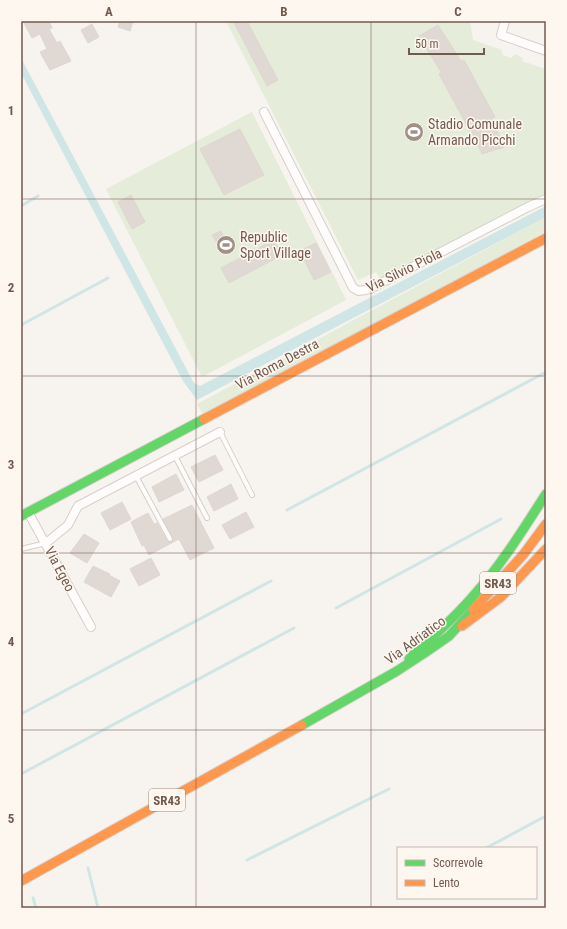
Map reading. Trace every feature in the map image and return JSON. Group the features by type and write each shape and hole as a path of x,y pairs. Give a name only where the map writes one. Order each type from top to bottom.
{"main road":[{"name":"Via Roma Destra","path":"25,514 546,238"},
{"path":"397,671 483,586 512,546 546,494"},
{"name":"Via Adriatico","path":"21,880 312,720 397,671 449,636 523,555 546,524"},
{"path":"449,636 500,597 546,549"}],"street":[{"path":"505,21 501,35 546,51"},
{"name":"Via Silvio Piola","path":"264,112 353,288 359,291 370,289 546,199"},
{"path":"46,543 68,525 78,506 220,432"},
{"name":"Via Egeo","path":"25,514 46,543 91,627"}],"lane":[{"path":"220,432 252,495"},
{"path":"175,456 207,518"},
{"path":"136,476 170,539"},
{"path":"21,549 46,543"}],"green space":[{"name":"Stadio Comunale Armando Picchi","path":"226,21 470,21 473,40 502,50 503,55 511,58 515,54 523,58 522,61 546,69 546,196 381,280 376,272 358,280"},
{"name":"Republic Sport Village","path":"252,112 346,300 202,377 106,189"},
{"path":"546,217 546,231 533,239 204,416 197,404"}],"shaded area":[{"path":"21,58 194,383 200,386 546,206 546,217 197,400 183,381 21,73"}],"building":[{"path":"23,21 49,21 52,28 49,29 57,43 60,41 71,61 50,70 40,52 47,49 40,34 32,38"},
{"path":"120,21 133,21 130,31 118,27"},
{"path":"233,21 247,21 278,80 267,86"},
{"path":"92,24 99,37 88,43 81,30"},
{"path":"438,25 461,61 464,60 495,117 492,119 504,147 482,154 471,130 470,131 439,74 441,72 419,36"},
{"path":"240,129 264,175 224,195 200,149"},
{"path":"131,195 145,222 132,229 118,202"},
{"path":"221,231 226,242 219,246 212,235"},
{"path":"274,240 282,255 229,283 221,268"},
{"path":"316,243 331,272 314,280 300,251"},
{"path":"215,455 223,470 199,482 191,467"},
{"path":"176,474 184,490 159,502 152,487"},
{"path":"231,484 238,499 214,511 207,497"},
{"path":"122,502 131,519 110,530 101,513"},
{"path":"192,505 214,548 190,560 179,539 149,555 144,545 142,546 131,522 148,513 154,524 157,523 167,541 171,542 173,538 163,519"},
{"path":"246,512 254,527 230,539 222,525"},
{"path":"84,534 99,543 87,563 70,553"},
{"path":"151,558 160,575 139,586 130,569"},
{"path":"93,566 110,574 109,575 120,581 111,597 84,582"}],"waterway":[{"path":"21,206 38,196"},
{"path":"21,325 108,278"},
{"path":"287,510 546,372"},
{"path":"336,608 501,519"},
{"path":"21,714 271,581"},
{"path":"21,774 294,628"},
{"path":"247,860 389,789"},
{"path":"488,847 546,816"},
{"path":"88,868 98,908"},
{"path":"33,898 36,908"}],"traffic: fast":[{"path":"21,516 204,419"},
{"path":"409,659 443,628 485,582 512,546 546,494"},
{"path":"302,725 397,671 426,652 449,636 473,610"}],"traffic: slow":[{"path":"204,419 546,238"},
{"path":"473,610 523,555 546,524"},
{"path":"462,626 501,597 546,549"},
{"path":"21,881 302,725"}],"place":[{"name":"Stadio Comunale Armando Picchi","path":"414,132"},
{"name":"Republic Sport Village","path":"226,245"}]}
